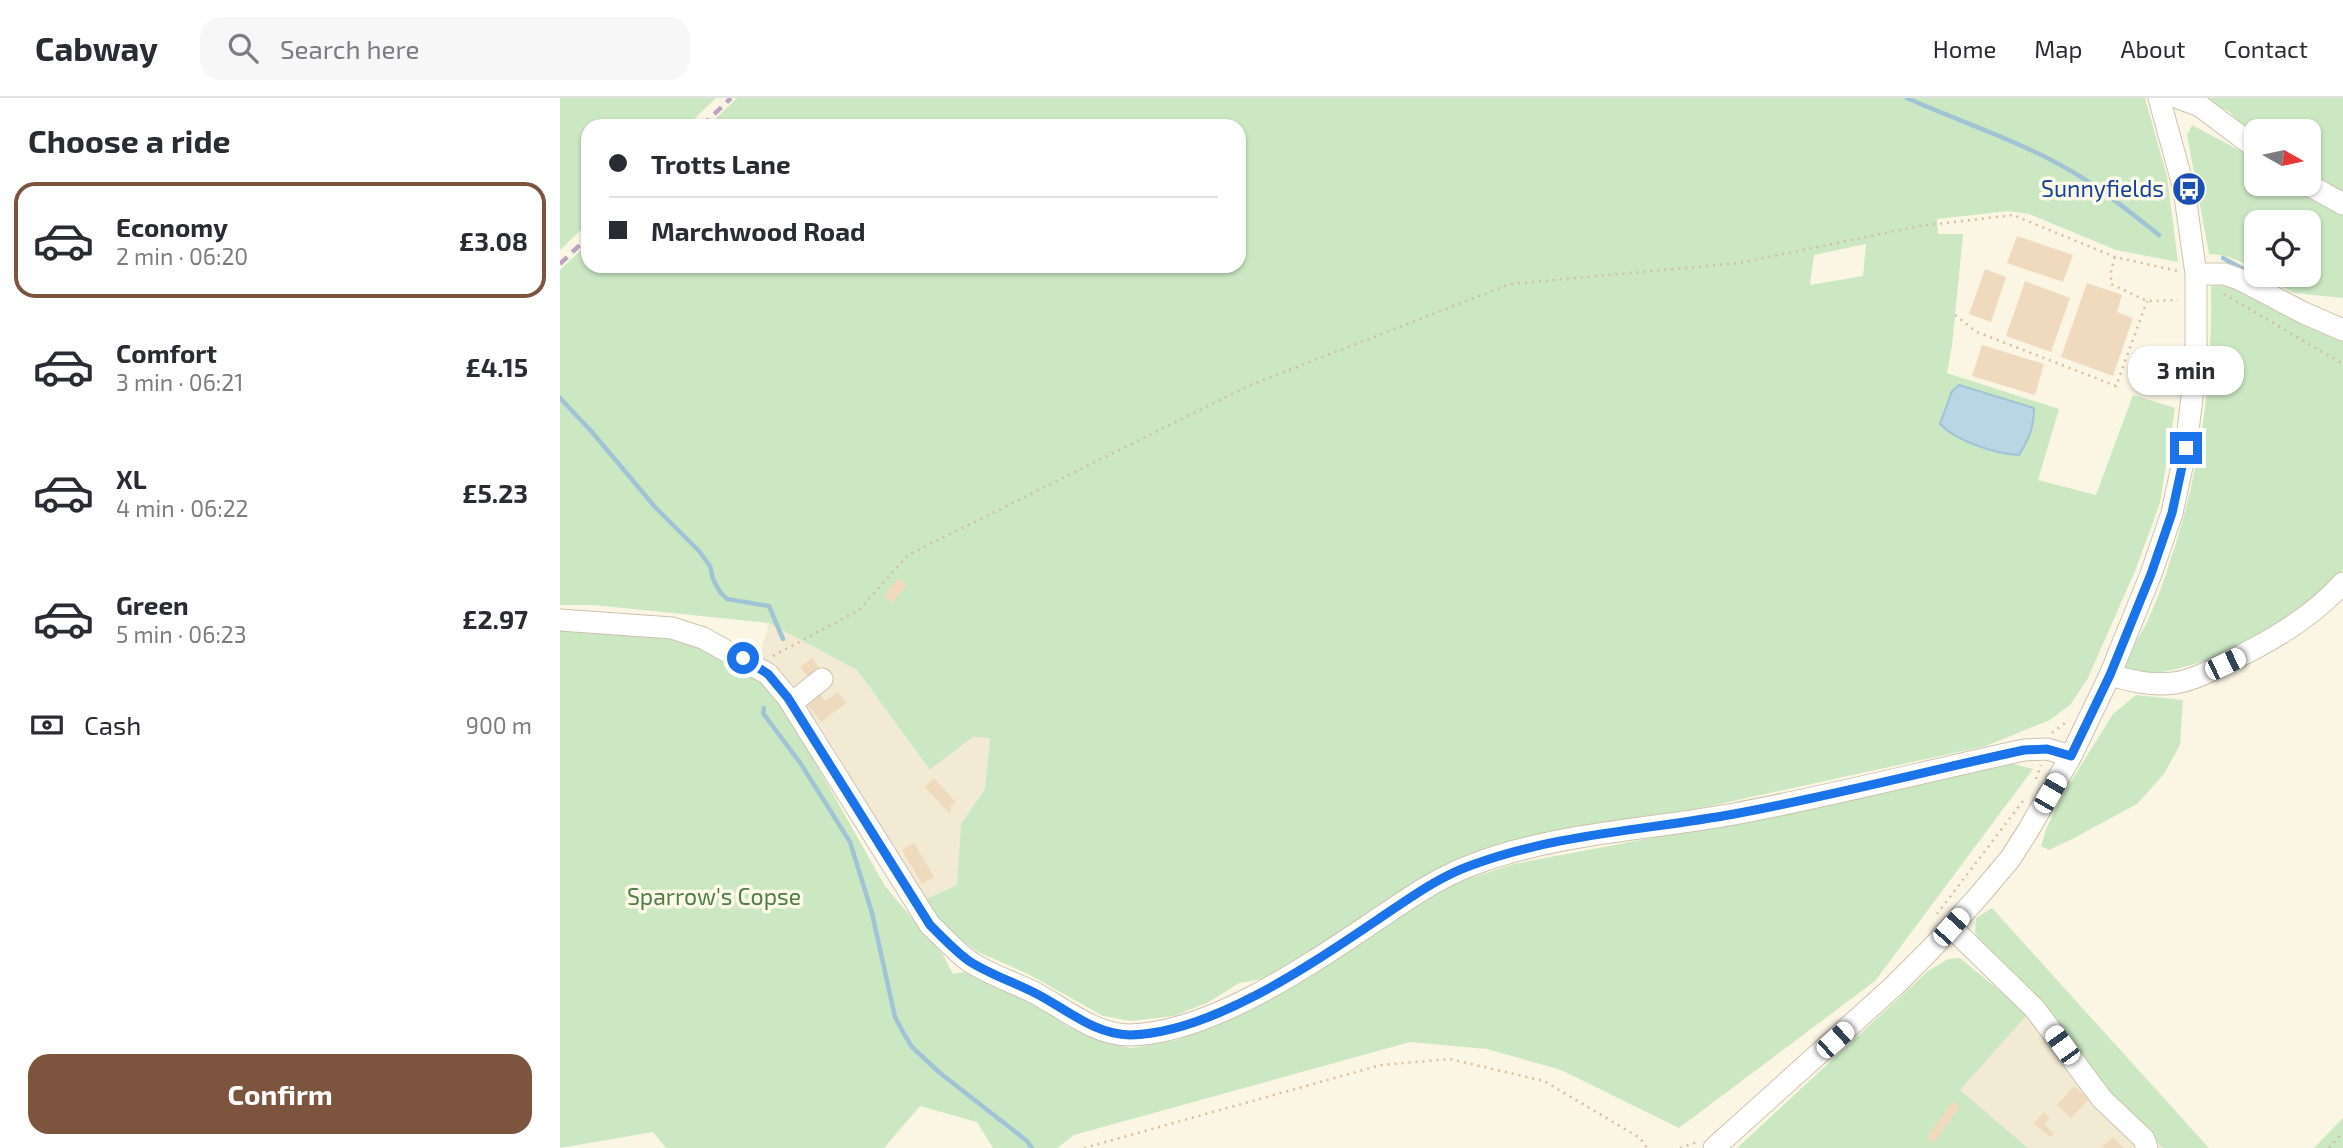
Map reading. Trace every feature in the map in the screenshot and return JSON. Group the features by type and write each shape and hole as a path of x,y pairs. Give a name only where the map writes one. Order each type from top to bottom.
{"street":[{"path":"1709,1143 1895,986 1942,923 2010,859 2071,756 2110,675 2151,574 2172,513 2186,448 2196,363 2196,275 2184,189 2159,98"},
{"path":"2178,98 2200,106 2244,139"},
{"path":"2321,194 2343,204"},
{"path":"2196,275 2225,274 2343,330"},
{"path":"2110,675 2152,684 2177,683 2205,673 2275,638 2328,599 2343,583"},
{"path":"560,620 672,628 703,638 768,674 792,703 930,925 971,962 1038,995 1076,1018 1104,1030 1127,1035 1157,1032 1210,1017 1327,954 1429,885 1474,864 1523,849 1734,814 2024,750 2047,749 2071,756"},
{"path":"792,703 822,679"},
{"path":"1942,923 2035,1009 2102,1099 2144,1139 2147,1148"}],"path":[{"path":"754,665 859,610 908,555 1248,386 1510,284 1739,263 1920,226 2013,215 2115,257 2196,275"},
{"path":"2115,257 2111,284 2147,301 2197,299"},
{"path":"2223,293 2343,364"},
{"path":"1955,315 1977,332 2116,386 2147,301"},
{"path":"2032,787 2050,734 2069,720"},
{"path":"1942,923 2029,793"},
{"path":"1084,1148 1381,1065 1450,1059 1544,1081 1640,1138 1647,1148"},
{"path":"2329,1148 2343,1132"},
{"path":"1680,1148 1709,1143"}],"shaded area":[{"path":"769,623 857,670 930,770 973,737 990,738 985,789 961,824 957,885 926,899 820,726 760,655"},
{"path":"2028,1014 2091,1072 2163,1148 2028,1148 1959,1090"}],"green space":[{"path":"560,98 716,98 694,119 581,119 581,230 560,250"},
{"path":"737,98 2145,98 2167,176 2178,262 2116,250 2029,214 2008,211 1937,219 1938,234 1963,234 1947,373 2059,409 2038,480 2096,495 2133,395 2175,408 2160,503 2135,571 2088,678 2071,704 2050,720 1986,746 1692,810 1490,848 1454,863 1275,977 1239,983 1209,1002 1174,1016 1131,1021 1103,1016 1028,974 978,952 941,926 926,899 957,885 961,824 985,789 990,738 973,737 930,770 857,670 769,623 594,605 560,605 560,270 581,250 581,273 1246,273 1246,119 715,119","holes":["1866,244 1863,276 1810,285 1814,255"]},
{"path":"2199,98 2343,98 2343,193 2321,182 2321,119 2244,119 2244,126 2227,110 2210,105"},
{"path":"2192,125 2244,153 2244,196 2319,196 2343,209 2343,298 2294,293 2284,287 2321,287 2321,210 2244,210 2244,263 2209,254 2187,135"},
{"path":"2224,285 2343,339 2343,569 2302,608 2237,647 2176,669 2131,677 2124,667 2159,594 2189,496 2207,392 2211,286"},
{"name":"Sparrow's Copse","path":"560,628 666,637 694,643 755,678 772,691 799,734 885,886 943,955 953,974 964,972 1033,1002 1068,1027 1131,1048 1177,1040 1279,993 1397,916 1458,882 1514,864 1726,824 2010,763 2033,769 1875,981 1679,1128 1561,1070 1487,1049 1410,1042 1074,1135 1057,1148 993,1148 977,1122 920,1106 884,1148 666,1148 653,1132 560,1148"},
{"path":"2136,695 2183,700 2180,745 2164,774 2137,804 2049,850 2041,846 2063,794 2113,714"},
{"path":"1992,908 2209,1148 2163,1148 2091,1072 1975,933 1976,918"},
{"path":"1960,958 2028,1014 1960,1090 2028,1148 1737,1148 1928,971 1948,959"},
{"path":"2343,1118 2343,1148 2314,1148"}],"water":[{"path":"1959,385 2034,408 2030,433 2019,455 1977,446 1956,436 1940,424 1952,391"}],"building":[{"path":"2017,236 2073,255 2063,282 2007,263"},
{"path":"1985,269 2006,277 1991,322 1969,314"},
{"path":"2025,281 2070,298 2051,352 2006,336"},
{"path":"2087,283 2122,295 2117,312 2133,318 2113,376 2061,357"},
{"path":"1982,345 2044,364 2035,395 1972,376"},
{"path":"898,578 907,585 892,603 884,596"},
{"path":"812,658 824,673 798,692 795,687 808,677 800,667"},
{"path":"817,690 825,701 838,692 846,703 821,722 804,700"},
{"path":"934,778 956,802 950,807 952,810 949,813 925,787"},
{"path":"914,843 934,877 922,884 902,850"},
{"path":"2074,1086 2089,1099 2071,1118 2057,1105"},
{"path":"1953,1101 1960,1107 1934,1143 1927,1137"},
{"path":"2044,1112 2050,1118 2044,1124 2054,1133 2050,1137 2034,1123"},
{"path":"2113,1137 2124,1148 2101,1148"}],"waterway":[{"path":"1907,98 2018,144 2060,165 2101,190 2159,235"},
{"path":"2223,258 2244,269"},
{"path":"560,398 655,507 699,551 710,566 720,592 727,599 769,606 783,639"},
{"path":"764,708 763,713 801,764 850,842 872,913 895,1017 904,1034 912,1047 940,1073 1027,1141 1032,1148"}],"railway":[{"path":"709,119 731,98"},
{"path":"560,264 581,244"}],"place":[{"name":"Sunnyfields","path":"2189,189"}],"route":[{"path":"743,658 768,674 788,698 930,925 955,950 971,962 1104,1030 1127,1035 1157,1032 1210,1017 1327,954 1429,885 1474,864 1523,849 1734,814 2024,750 2047,749 2071,756 2110,675 2151,574 2172,513 2186,448"}]}
